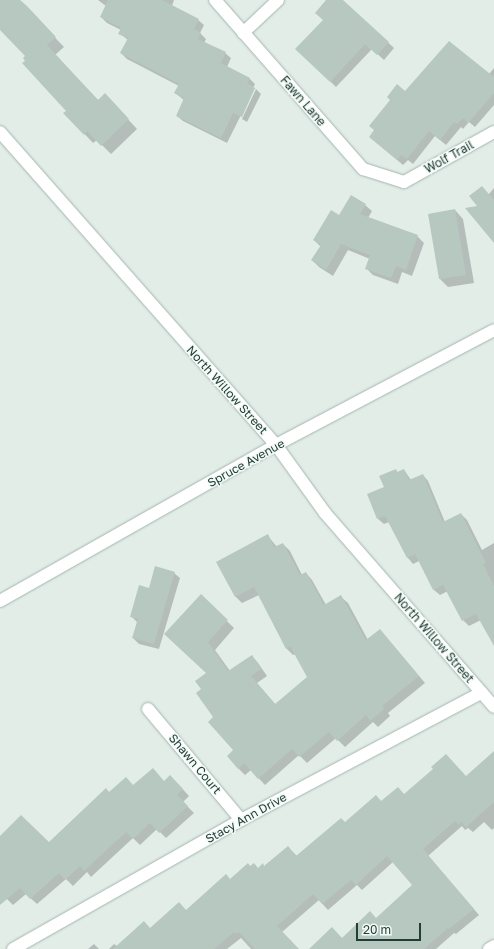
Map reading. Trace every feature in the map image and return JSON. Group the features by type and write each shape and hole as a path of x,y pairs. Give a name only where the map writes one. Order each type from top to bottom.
{"street":[{"name":"Fawn Lane","path":"215,0 363,169 404,182"},
{"path":"243,33 278,0"},
{"name":"North Willow Street","path":"0,132 276,445 325,513 494,707"},
{"name":"Wolf Trail","path":"404,182 494,132"},
{"name":"Spruce Avenue","path":"0,601 276,445 494,330"},
{"name":"Stacy Ann Drive","path":"13,949 242,820 481,693"},
{"name":"Shawn Court","path":"148,709 242,820"},
{"path":"489,949 494,946"}],"building":[{"path":"0,0 20,0 27,6 56,37 47,45 98,100 105,93 129,119 101,146 87,131 84,135 63,113 66,111 22,63 25,61 23,58 25,56 0,30"},
{"path":"108,0 162,0 199,19 194,29 201,33 198,39 226,52 221,63 250,78 247,83 255,88 242,117 233,113 221,138 176,116 184,98 174,93 179,84 120,53 128,38 118,34 121,28 100,17"},
{"path":"326,0 343,0 389,42 377,55 365,44 330,82 295,49 323,20 315,13"},
{"path":"449,41 494,77 494,93 468,123 463,118 457,124 454,122 440,140 429,131 407,159 401,155 397,160 369,137 374,130 369,126 390,100 387,97 397,84 405,91"},
{"path":"482,186 494,200 494,243 465,208 477,206 469,196"},
{"path":"351,195 366,204 360,214 418,235 406,270 396,266 391,278 365,269 370,255 341,244 326,270 311,260 321,245 313,240 331,210 339,215"},
{"path":"455,209 466,275 439,279 428,214"},
{"path":"396,469 397,472 404,469 409,480 423,474 443,522 461,513 486,563 483,564 494,586 494,646 476,614 462,621 443,585 433,590 415,554 407,558 385,516 377,519 367,494 384,487 379,476"},
{"path":"268,534 274,547 283,543 300,575 306,572 324,605 341,595 366,640 380,629 419,676 382,706 384,709 370,721 366,715 337,741 329,732 299,757 292,749 258,779 244,763 238,769 227,756 233,750 208,722 213,717 196,693 201,689 195,681 206,673 164,634 201,594 228,620 208,642 228,671 252,655 261,669 251,676 275,704 307,677 290,646 286,649 254,587 235,597 216,562"},
{"path":"155,566 175,572 154,644 132,638 138,619 130,617 139,585 149,588"},
{"path":"494,751 494,802 466,827 461,822 459,825 455,821 423,849 474,909 449,929 448,928 424,949 309,949 332,927 342,938 370,911 376,918 412,885 387,856 356,885 351,880 322,904 313,894 277,926 299,949 255,949 239,932 236,934 234,932 214,949 113,949 144,921 150,928 179,902 186,910 226,874 230,879 248,863 250,866 254,863 258,868 263,863 264,866 288,846 296,856 341,818 345,822 376,795 381,801 398,787 404,794 433,769 431,767 446,754 466,776"},
{"path":"153,768 164,781 170,775 183,789 177,795 188,806 159,833 150,823 133,839 126,832 84,871 80,866 65,880 59,873 30,899 20,888 0,905 0,836 21,815 49,842 106,788 109,792 126,777 133,785"}]}
